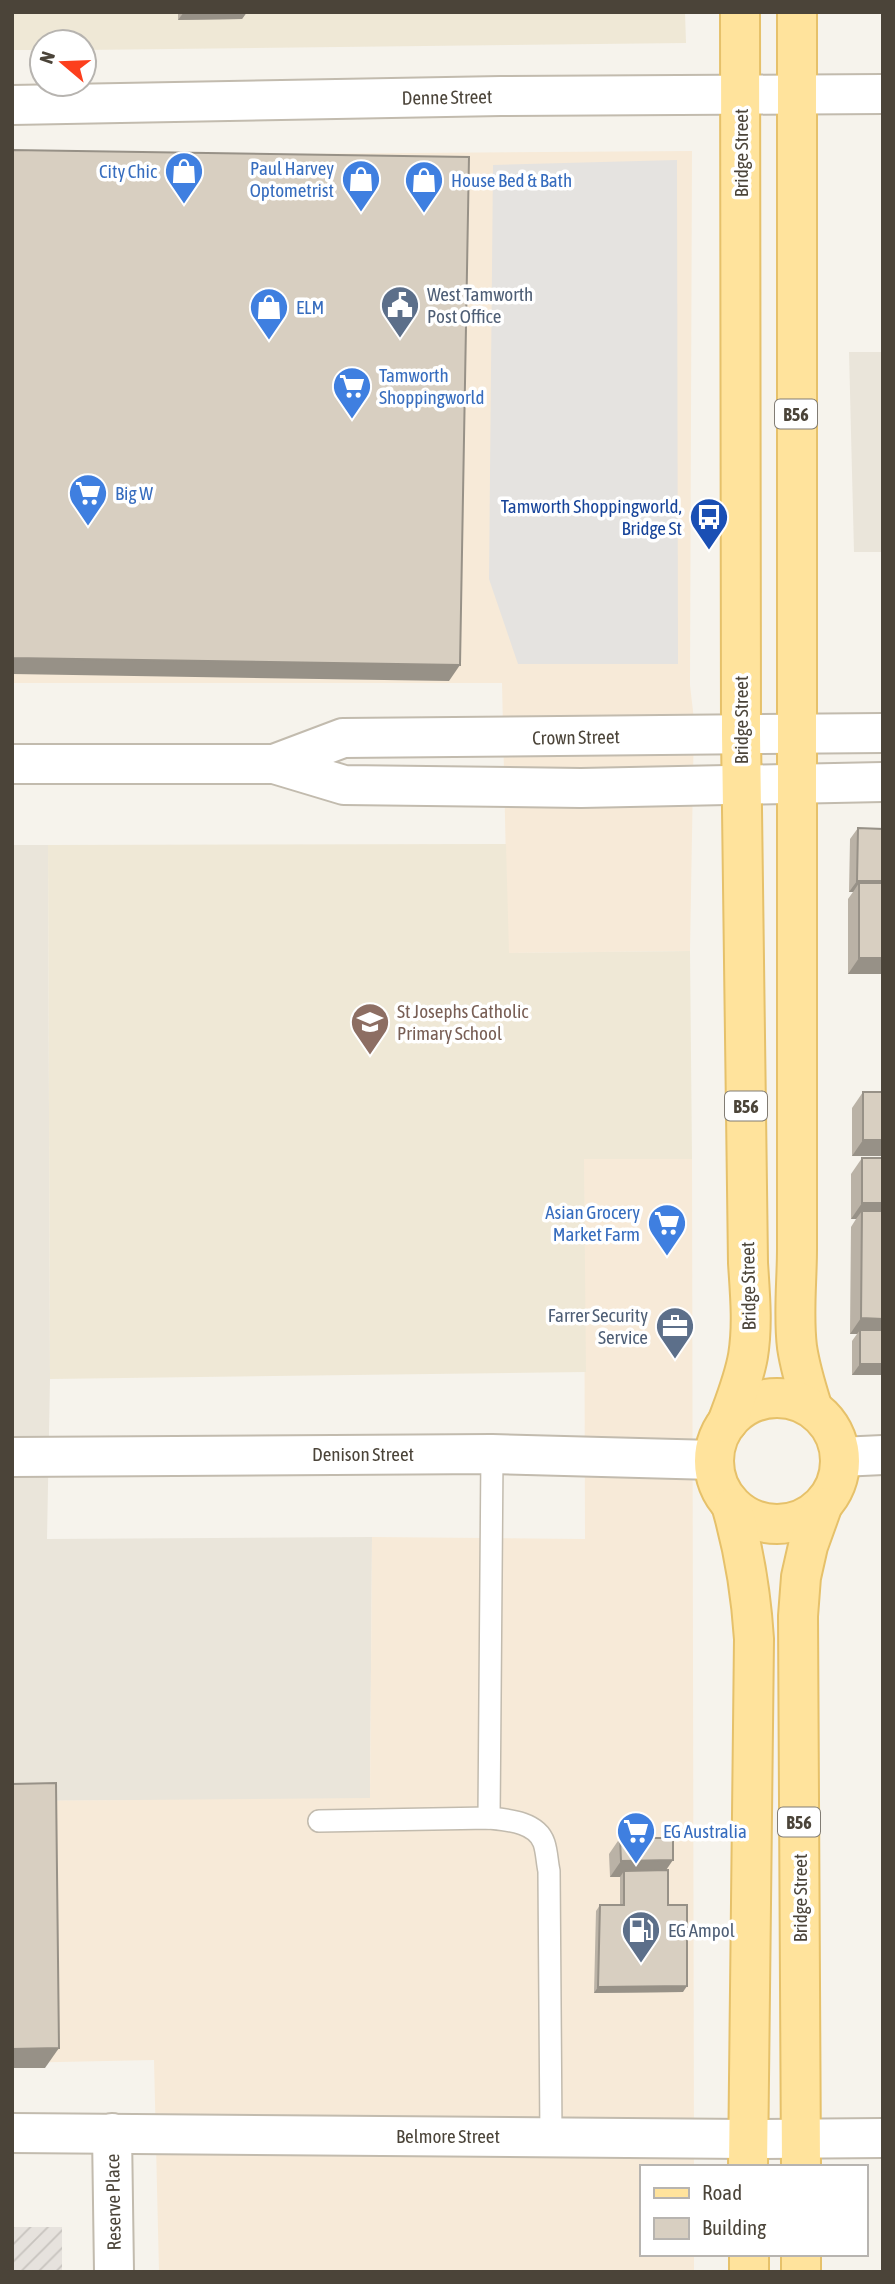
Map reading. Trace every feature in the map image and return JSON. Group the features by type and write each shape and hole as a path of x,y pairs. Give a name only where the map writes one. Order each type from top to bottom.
{"main road":[{"name":"Bridge Street","path":"727,1423 748,1356 751,1319 741,785 740,12"},
{"name":"B56","path":"797,12 796,1318 797,1348 803,1378 812,1406 826,1418 837,1438 840,1457 839,1471 822,1507"},
{"path":"727,1423 754,1401 771,1396 790,1397 812,1406"},
{"name":"B56","path":"727,1423 718,1441 714,1460 717,1480 732,1508 743,1549 750,1588 754,1639 747,2153"},
{"name":"Bridge Street","path":"802,2153 798,1616 801,1577 808,1546 822,1507"},
{"path":"732,1508 751,1520 774,1525 791,1524 807,1518 822,1507"}],"street":[{"name":"Denne Street","path":"12,105 501,96 883,94"},
{"name":"Crown Street","path":"274,764 343,738 883,733"},
{"name":"Crown Street","path":"12,764 274,764 344,785 581,788 883,782"},
{"name":"Denison Street","path":"12,1457 492,1454 714,1460"},
{"path":"840,1457 883,1455"},
{"name":"Belmore Street","path":"12,2133 551,2137 747,2153 802,2153 883,2138"},
{"name":"Reserve Place","path":"113,2133 114,2272"}],"lane":[{"path":"489,1818 492,1454"},
{"path":"319,1821 489,1818 514,1820 530,1828 543,1840 549,1871 551,2137"}],"shaded area":[{"path":"12,12 685,12 686,43 98,50 98,28 28,28 28,50 12,50"},
{"name":"Tamworth Shoppingworld","path":"692,151 690,685 694,720 690,951 508,953 502,683 12,683 12,156"},
{"path":"677,160 678,664 518,664 489,579 493,165"},
{"path":"849,352 883,352 883,552 854,552"},
{"name":"St Josephs Catholic Primary School","path":"506,844 509,953 690,951 692,1159 584,1159 586,1372 50,1379 48,845"},
{"path":"12,845 48,845 50,1379 47,1539 372,1537 370,1799 12,1801"},
{"path":"584,1159 692,1159 694,2165 640,2165 640,2256 694,2256 694,2272 159,2272 154,2060 12,2063 12,1801 370,1798 372,1537 585,1539"},
{"path":"12,2227 62,2227 62,2272 12,2272"}],"building":[{"path":"12,150 469,157 460,665 12,658"},
{"path":"858,828 883,829 883,881 857,881"},
{"path":"859,883 883,883 883,958 859,958"},
{"path":"863,1092 883,1092 883,1140 863,1140"},
{"path":"862,1158 883,1158 883,1203 862,1203"},
{"path":"862,1211 883,1211 883,1319 861,1318"},
{"path":"860,1330 883,1330 883,1364 860,1364"},
{"path":"56,1783 59,2048 12,2049 12,1784"},
{"path":"620,1838 673,1838 673,1860 621,1861"},
{"path":"668,1870 668,1905 687,1905 687,1986 598,1987 600,1905 624,1905 624,1871"}],"place":[{"name":"City Chic","path":"184,205"},
{"name":"Paul Harvey Optometrist","path":"361,213"},
{"name":"House Bed & Bath","path":"424,214"},
{"name":"West Tamworth Post Office","path":"400,339"},
{"name":"ELM","path":"269,341"},
{"name":"Tamworth Shoppingworld","path":"352,420"},
{"name":"Big W","path":"88,527"},
{"name":"Tamworth Shoppingworld, Bridge St","path":"709,551"},
{"name":"St Josephs Catholic Primary School","path":"370,1056"},
{"name":"Asian Grocery Market Farm","path":"667,1257"},
{"name":"Farrer Security Service","path":"675,1360"},
{"name":"EG Australia","path":"636,1865"},
{"name":"EG Ampol","path":"641,1964"}]}
